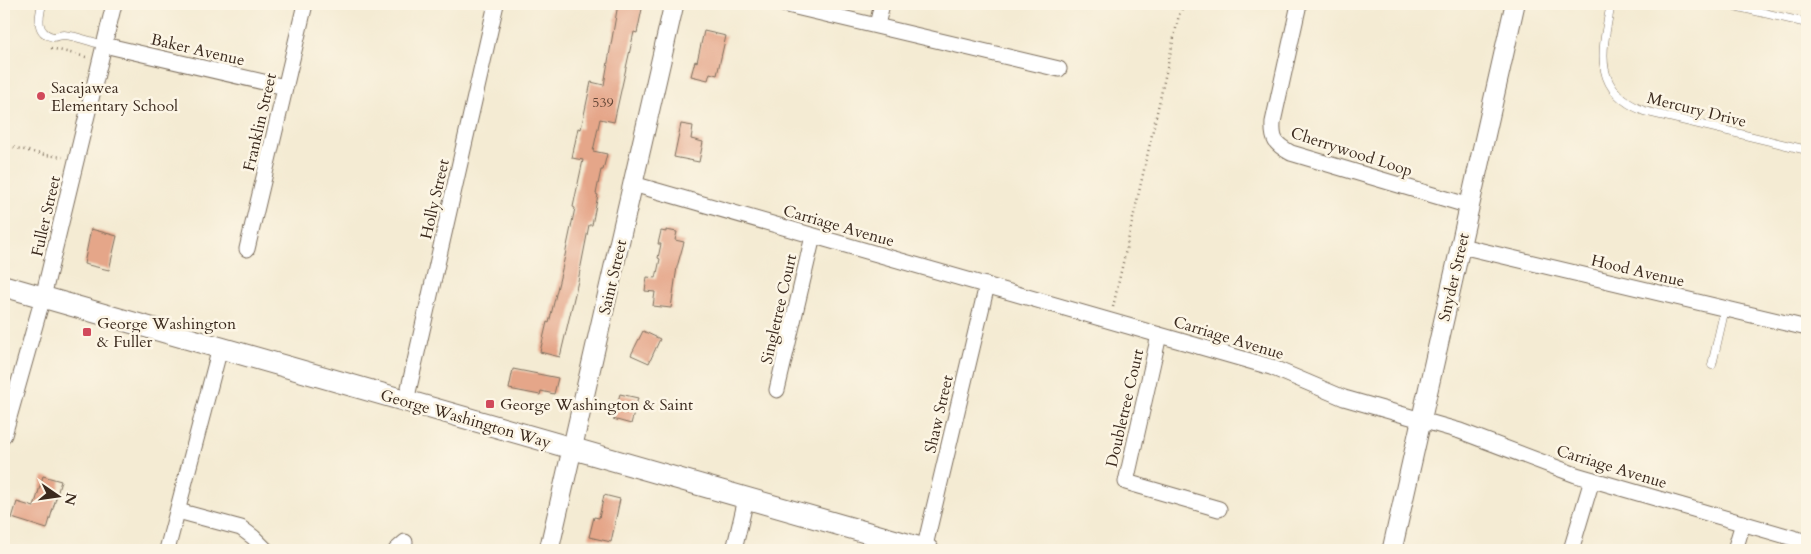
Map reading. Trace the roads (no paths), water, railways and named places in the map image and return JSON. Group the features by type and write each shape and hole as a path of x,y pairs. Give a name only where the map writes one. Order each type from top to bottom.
{"main road":[{"name":"George Washington Way","path":"4,286 926,550"}],"street":[{"name":"Fuller Street","path":"4,435 43,297 114,4"},
{"name":"Franklin Street","path":"247,249 305,4"},
{"name":"Holly Street","path":"406,401 496,4"},
{"name":"Saint Street","path":"549,550 674,4"},
{"path":"783,4 1059,69"},
{"path":"877,25 882,4"},
{"name":"Cherrywood Loop","path":"1299,4 1272,122 1272,136 1279,147 1290,153 1470,206"},
{"name":"Snyder Street","path":"1392,550 1515,4"},
{"name":"Baker Avenue","path":"104,45 285,87"},
{"name":"Carriage Avenue","path":"634,184 1272,367 1344,398 1489,440 1556,468 1592,480 1807,542"},
{"name":"Singletree Court","path":"777,390 813,236"},
{"name":"Hood Avenue","path":"1460,246 1807,328"},
{"name":"Shaw Street","path":"926,550 987,285"},
{"name":"Doubletree Court","path":"1159,335 1126,482 1218,509"},
{"path":"167,550 220,348"},
{"path":"1571,550 1592,480"},
{"path":"734,550 746,499"},
{"path":"178,511 241,528 266,550"},
{"path":"1735,550 1743,523"}],"lane":[{"path":"42,4 38,19 40,28 46,34 54,37 64,35 104,45"},
{"name":"Mercury Drive","path":"1611,4 1604,40 1603,59 1605,72 1611,86 1625,102 1644,111 1807,150"},
{"path":"1726,4 1807,23"},
{"path":"1712,365 1725,308"}],"place":[{"name":"Sacajawea Elementary School","path":"41,96"},
{"name":"George Washington & Fuller","path":"87,332"},
{"name":"George Washington & Saint","path":"490,404"}]}
